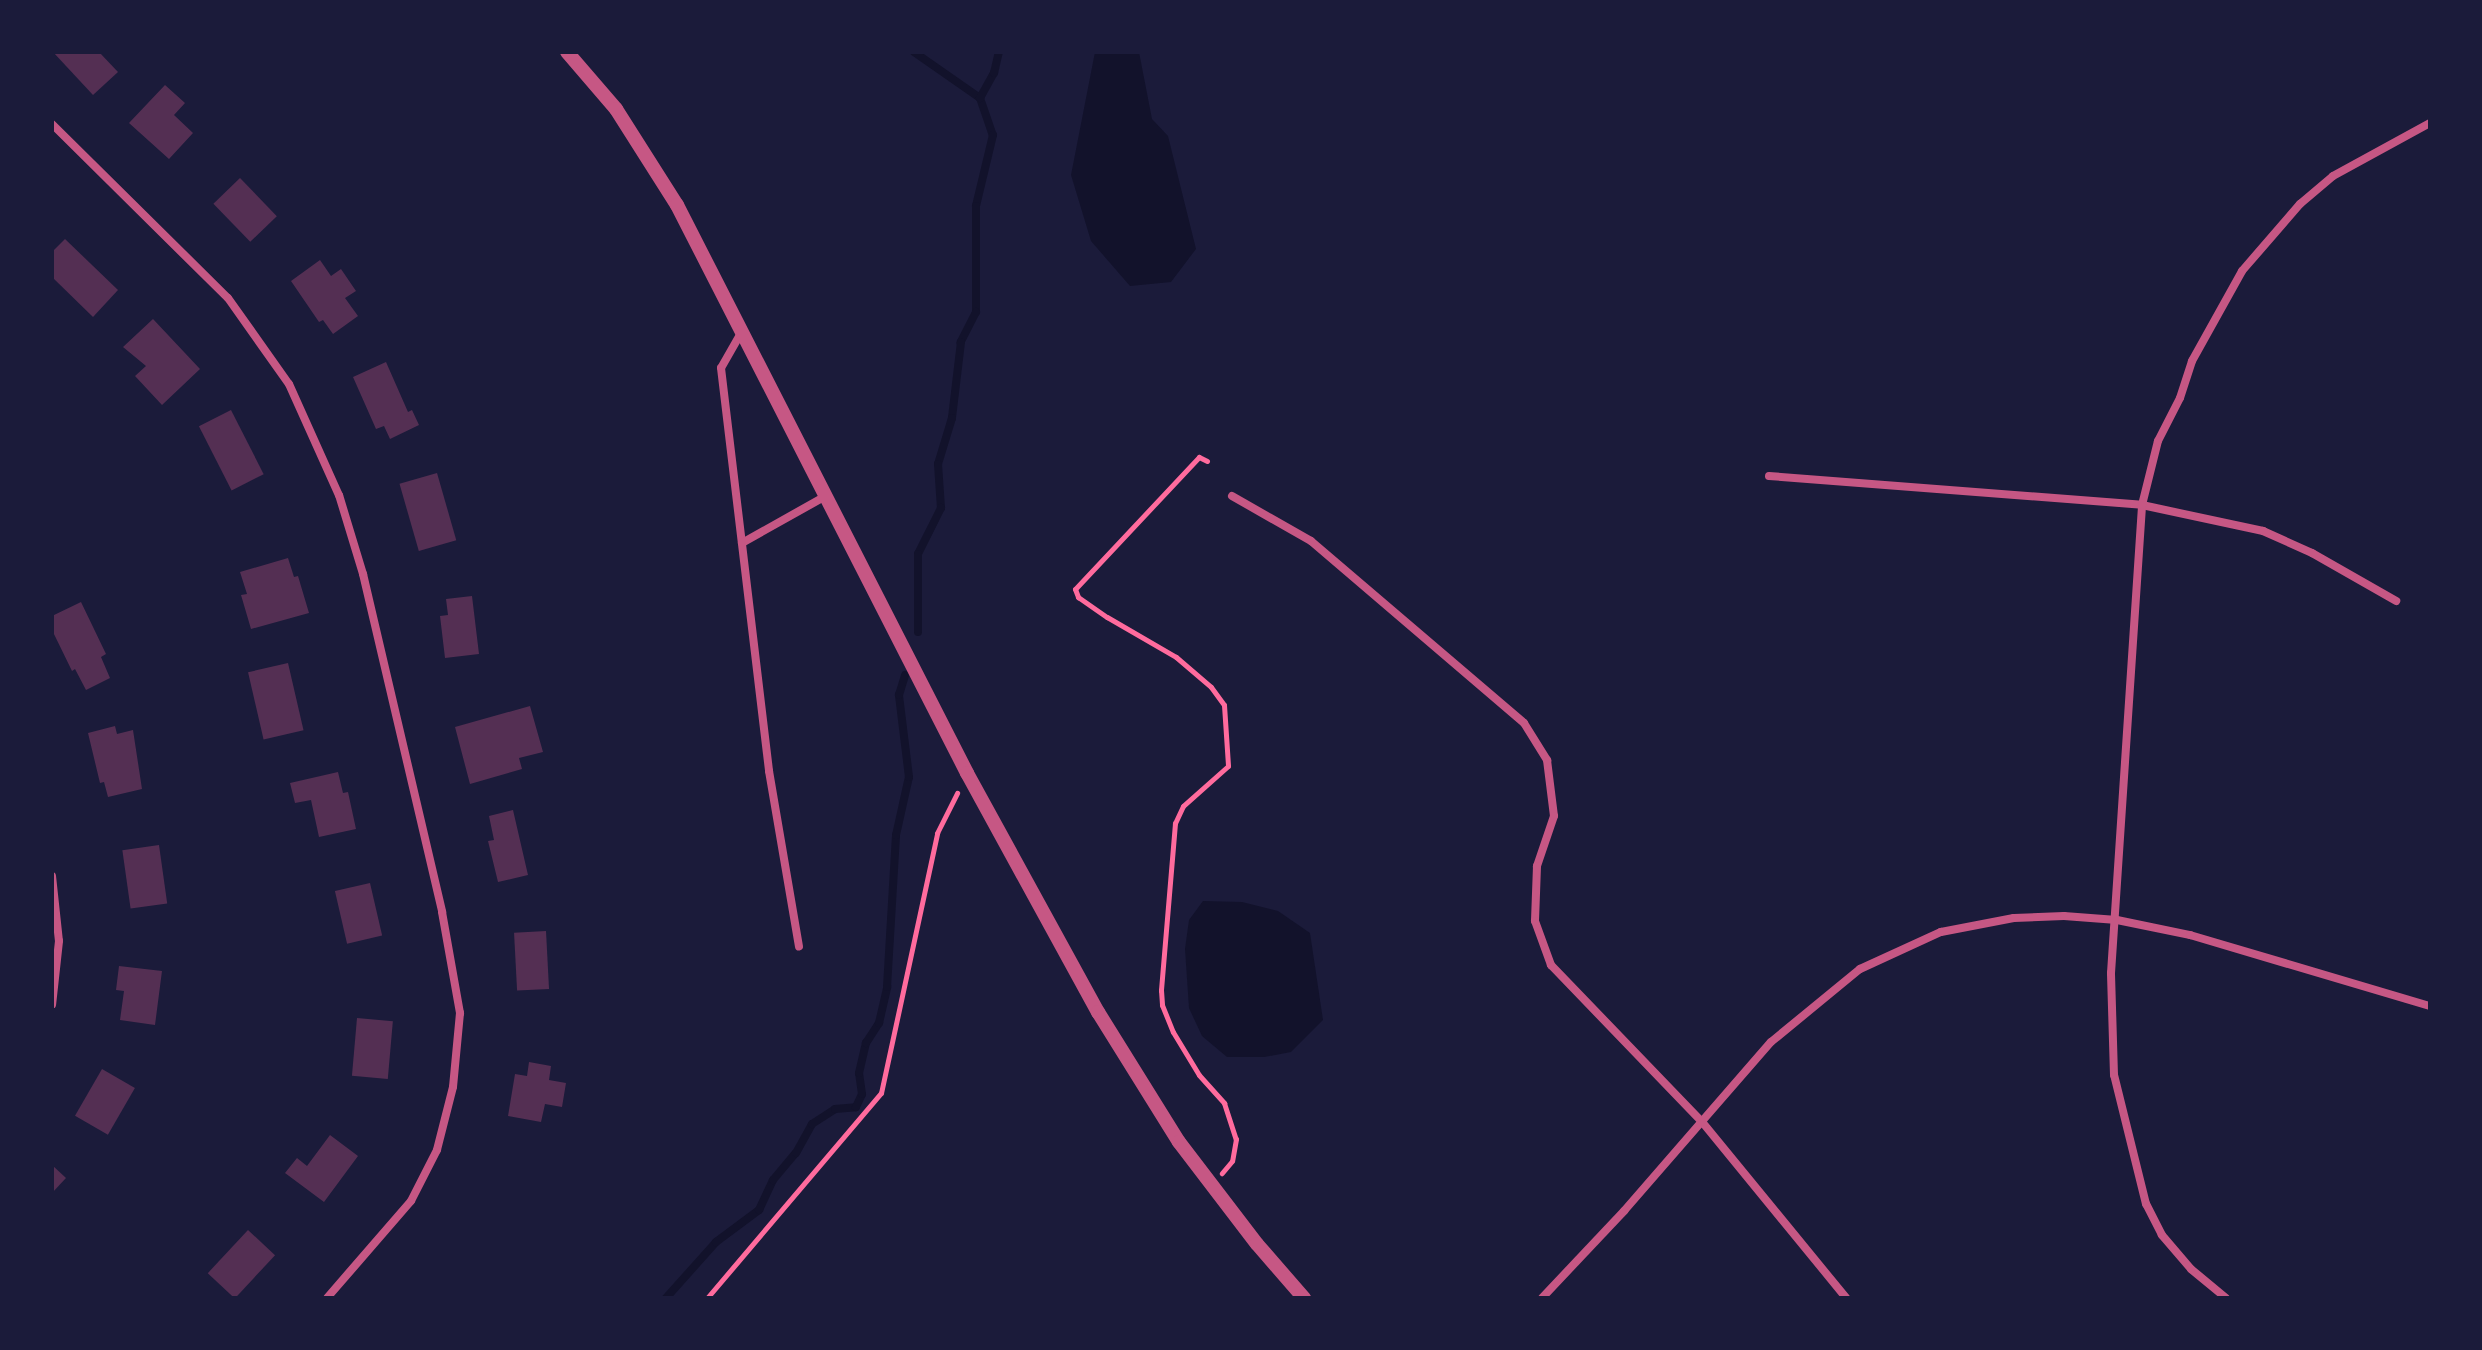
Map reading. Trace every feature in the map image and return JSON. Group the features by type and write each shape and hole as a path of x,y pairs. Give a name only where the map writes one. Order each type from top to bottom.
{"street":[{"path":"567,52 616,109 677,205 967,773 1098,1012 1142,1086 1208,1182 1304,1298"},
{"path":"2226,1298 2191,1269 2162,1235 2146,1204 2114,1075 2111,973 2117,920 2142,505 2158,441 2180,398 2192,361 2242,271 2300,204 2333,176 2430,123"},
{"path":"52,124 228,298 289,384 339,495 363,574 442,912 453,965 459,1025 453,1087 430,1170 402,1213 327,1298"},
{"path":"741,333 721,368 769,771 799,946"},
{"path":"1769,476 2142,505 2263,531 2312,553 2396,601"},
{"path":"1232,496 1311,541 1524,723 1547,760 1554,816 1537,866 1535,921 1551,965 1703,1123 1846,1298"},
{"path":"742,543 824,497"},
{"path":"52,876 59,941 52,1005"},
{"path":"1542,1298 1703,1123 1771,1042 1860,969 1941,932 2014,918 2064,916 2117,920 2190,935 2430,1006"}],"path":[{"path":"1207,461 1199,457 1155,499 1075,589 1078,597 1107,617 1176,657 1211,687 1224,705 1228,766 1183,806 1175,823 1162,975 1162,1005 1173,1032 1199,1075 1224,1103 1236,1139 1232,1161 1208,1182"},
{"path":"707,1298 881,1093 937,833 967,773"}],"shaded area":[{"path":"1095,52 1139,52 1152,119 1168,136 1196,249 1171,282 1130,286 1091,241 1071,175"},
{"path":"1203,901 1242,902 1278,911 1310,933 1323,1020 1291,1052 1264,1057 1227,1057 1202,1036 1189,1008 1185,949 1189,920"}],"building":[{"path":"53,52 99,52 118,72 93,95"},
{"path":"165,85 185,103 174,115 193,133 169,159 129,123"},
{"path":"240,178 277,216 250,242 213,204"},
{"path":"65,239 118,290 93,317 52,277 52,252"},
{"path":"320,260 331,276 341,269 356,291 345,298 358,316 333,334 323,320 319,322 291,281"},
{"path":"153,319 200,369 162,405 135,376 146,366 123,347"},
{"path":"386,362 408,412 412,410 419,425 390,439 384,426 376,429 353,377"},
{"path":"231,410 264,474 232,490 199,426"},
{"path":"437,473 456,540 419,551 400,484"},
{"path":"288,558 294,577 298,576 309,613 251,629 241,595 247,594 240,572"},
{"path":"472,596 479,654 445,658 440,616 448,615 446,599"},
{"path":"81,602 106,654 101,657 110,678 86,690 75,669 72,671 52,630 52,616"},
{"path":"288,663 304,730 264,739 248,672"},
{"path":"530,706 543,752 519,758 522,769 470,784 455,727"},
{"path":"115,726 117,734 133,730 142,789 108,797 104,782 100,783 88,733"},
{"path":"338,772 343,793 348,792 356,829 319,837 311,800 295,803 290,783"},
{"path":"513,810 528,875 498,882 488,841 494,840 489,816"},
{"path":"159,845 167,903 131,909 122,850"},
{"path":"370,883 382,936 347,944 335,891"},
{"path":"546,931 549,989 517,991 514,933"},
{"path":"119,966 162,971 155,1025 120,1020 124,991 116,990"},
{"path":"357,1018 393,1021 388,1079 352,1076"},
{"path":"529,1062 551,1066 549,1080 566,1083 562,1107 545,1104 541,1122 508,1116 515,1074 527,1076"},
{"path":"102,1069 135,1088 108,1135 75,1116"},
{"path":"330,1135 358,1156 324,1202 285,1173 297,1158 307,1166"},
{"path":"52,1165 66,1178 52,1193"},
{"path":"248,1230 275,1255 235,1298 208,1273"}],"waterway":[{"path":"914,52 980,98 993,135 976,206 976,312 961,342 952,418 938,464 941,508 918,554 918,632"},
{"path":"980,98 994,73 999,52"},
{"path":"666,1298 716,1242 759,1210 773,1180 796,1153 812,1124 835,1109 856,1107 862,1094 859,1073 866,1043 879,1023 887,987 896,835 909,777 899,695 905,675"}]}
